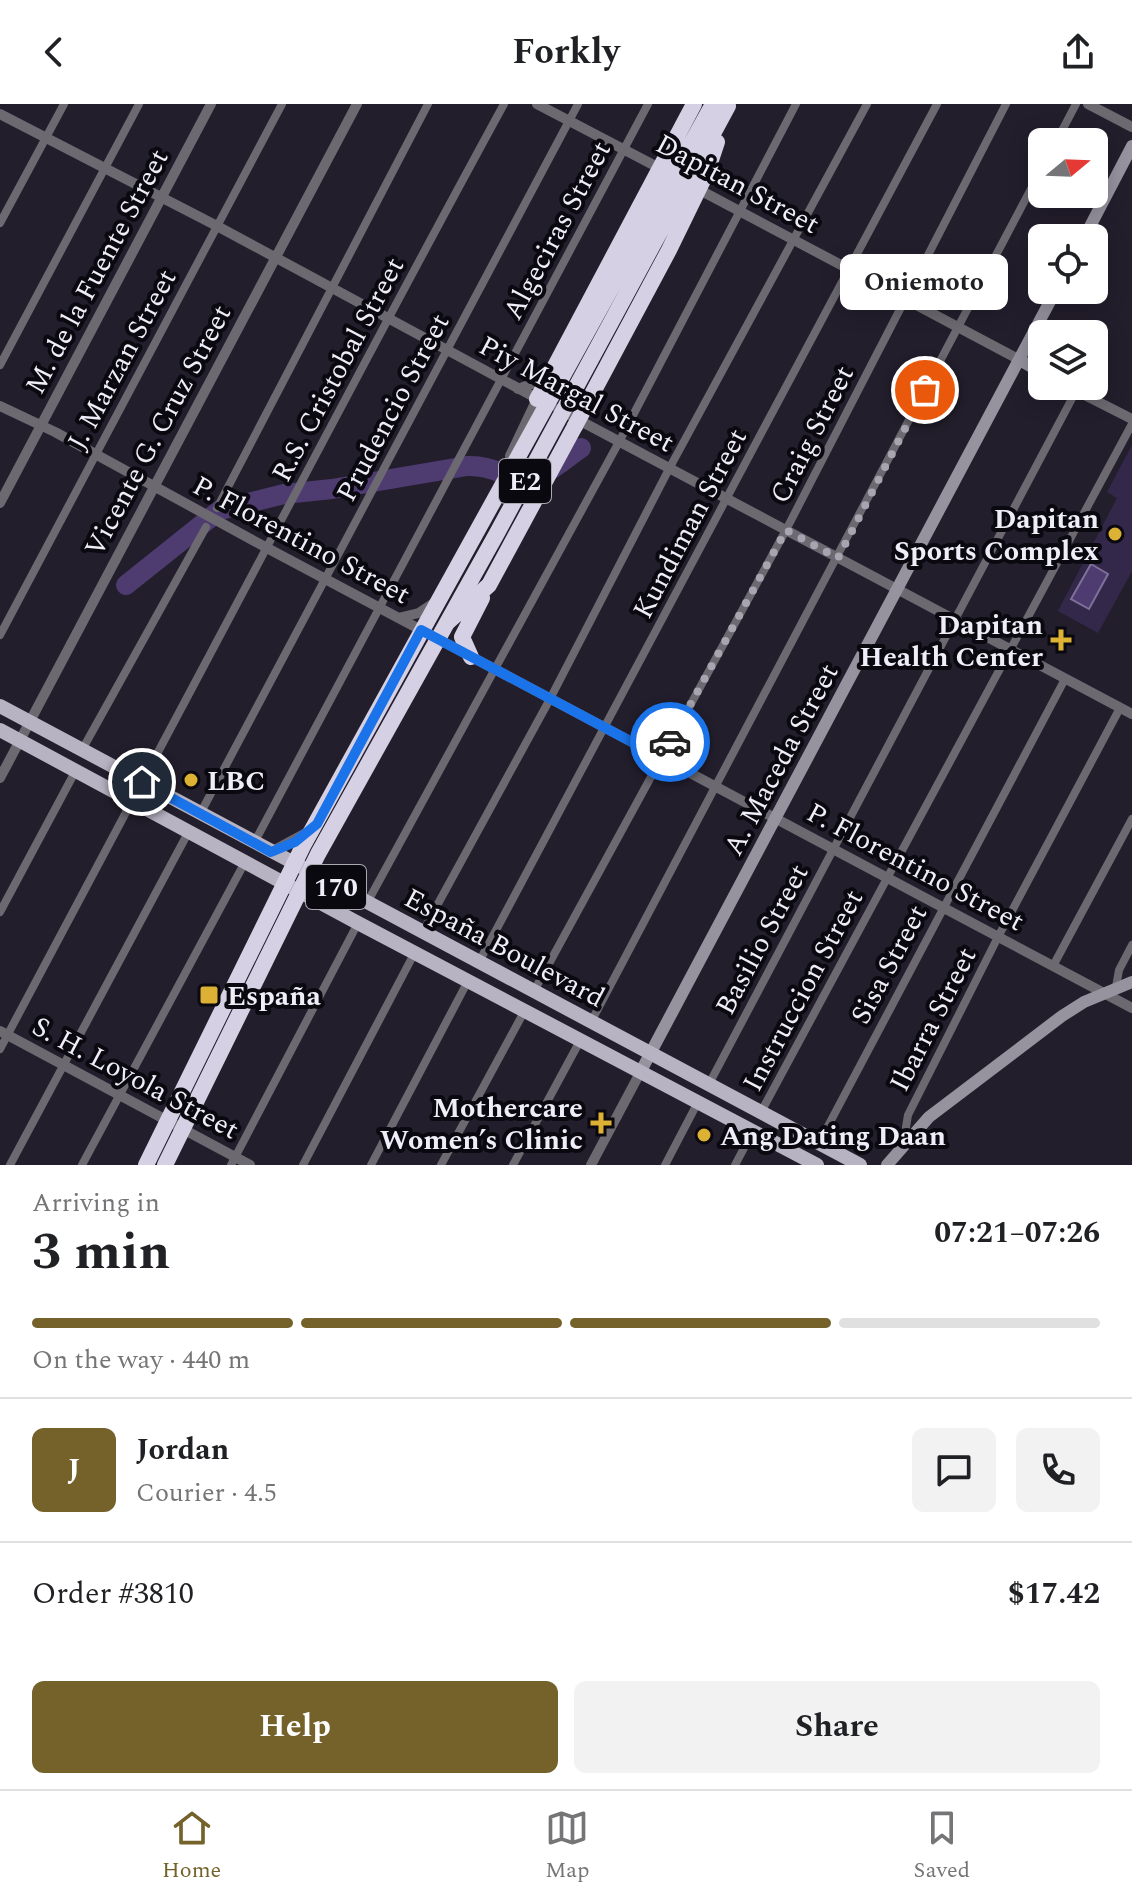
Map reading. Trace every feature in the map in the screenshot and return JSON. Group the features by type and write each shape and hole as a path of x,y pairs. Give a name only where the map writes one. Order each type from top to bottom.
{"highway":[{"path":"537,399 694,104"},
{"path":"471,657 462,637 641,303 707,172 724,105"},
{"name":"E2","path":"172,1162 318,854 496,535 724,105"},
{"name":"E2","path":"146,1165 303,846 724,105"},
{"path":"437,639 452,618 489,585"},
{"path":"172,1162 179,1126"}],"main road":[{"path":"1091,224 1132,146"},
{"name":"A. Maceda Street","path":"641,1071 1049,304"},
{"name":"Dapitan Street","path":"1020,360 1028,365"},
{"name":"España Boulevard","path":"0,706 860,1165"},
{"name":"España Boulevard","path":"0,730 811,1163"},
{"path":"894,1162 907,1141 929,1117 1062,1016 1116,987 1132,982"}],"street":[{"path":"0,223 64,104"},
{"path":"0,365 139,104"},
{"name":"M. de la Fuente Street","path":"0,503 211,104"},
{"name":"J. Marzan Street","path":"0,635 282,104"},
{"name":"Vicente G. Cruz Street","path":"0,778 357,104"},
{"path":"217,508 428,104"},
{"name":"R.S. Cristobal Street","path":"142,782 302,485 386,319 504,104"},
{"name":"Dapitan Street","path":"537,104 1020,360"},
{"name":"Prudencio Street","path":"200,814 578,104"},
{"name":"Algeciras Street","path":"254,843 648,104"},
{"path":"367,903 619,442 796,104"},
{"path":"422,933 867,104"},
{"name":"Kundiman Street","path":"479,962 937,104"},
{"name":"Craig Street","path":"534,991 786,530 1006,104"},
{"path":"1063,128 1076,104"},
{"path":"1088,104 1132,127"},
{"name":"Piy Margal Street","path":"0,114 217,226 386,319 1132,714"},
{"path":"591,1022 1028,195"},
{"path":"518,389 537,382 553,370"},
{"path":"271,852 295,842 317,824 497,485 537,399"},
{"name":"Basilio Street","path":"709,1084 956,621 1066,400"},
{"path":"1093,400 1132,422"},
{"name":"P. Florentino Street","path":"0,406 42,425 437,639 1132,1008"},
{"name":"Instruccion Street","path":"761,1112 1132,422"},
{"path":"82,750 206,527"},
{"path":"398,618 419,613 435,602"},
{"path":"158,1165 437,639"},
{"name":"Sisa Street","path":"819,1143 1065,679"},
{"name":"Ibarra Street","path":"907,1141 908,1115 998,937 1120,708"},
{"path":"0,912 76,770"},
{"path":"0,1049 4,1033 132,801"},
{"path":"1053,966 1132,819"},
{"path":"10,1165 189,831"},
{"path":"82,1165 245,862"},
{"path":"233,1161 358,923"},
{"path":"1116,987 1119,970 1132,945"},
{"path":"303,1165 415,952"},
{"path":"371,1165 469,979"},
{"path":"441,1165 525,1010"},
{"name":"S. H. Loyola Street","path":"4,1033 179,1126 233,1161 250,1165"},
{"path":"513,1165 581,1039"},
{"name":"A. Maceda Street","path":"591,1165 641,1071"},
{"path":"665,1165 698,1102"},
{"name":"Instruccion Street","path":"735,1165 753,1131"}],"shaded area":[{"name":"Dapitan Sports Complex","path":"1132,445 1132,571 1098,633 1058,611 1117,498 1107,492"},
{"path":"1091,564 1108,574 1089,609 1071,599"}],"waterway":[{"path":"126,585 220,510 284,494 467,466 526,479 543,474 581,448"}],"way so far":[{"path":"670,742 786,530 838,558 925,390"}],"place":[{"name":"Oniemoto","path":"925,390"},
{"name":"Dapitan Sports Complex","path":"1115,534"},
{"name":"Dapitan Health Center","path":"1061,640"},
{"name":"LBC","path":"191,780"},
{"name":"España","path":"209,995"},
{"name":"Mothercare Women’s Clinic","path":"601,1123"},
{"name":"Ang Dating Daan","path":"704,1135"}],"route":[{"path":"142,782 271,852 295,842 317,824 421,630 662,758 670,742"}]}
